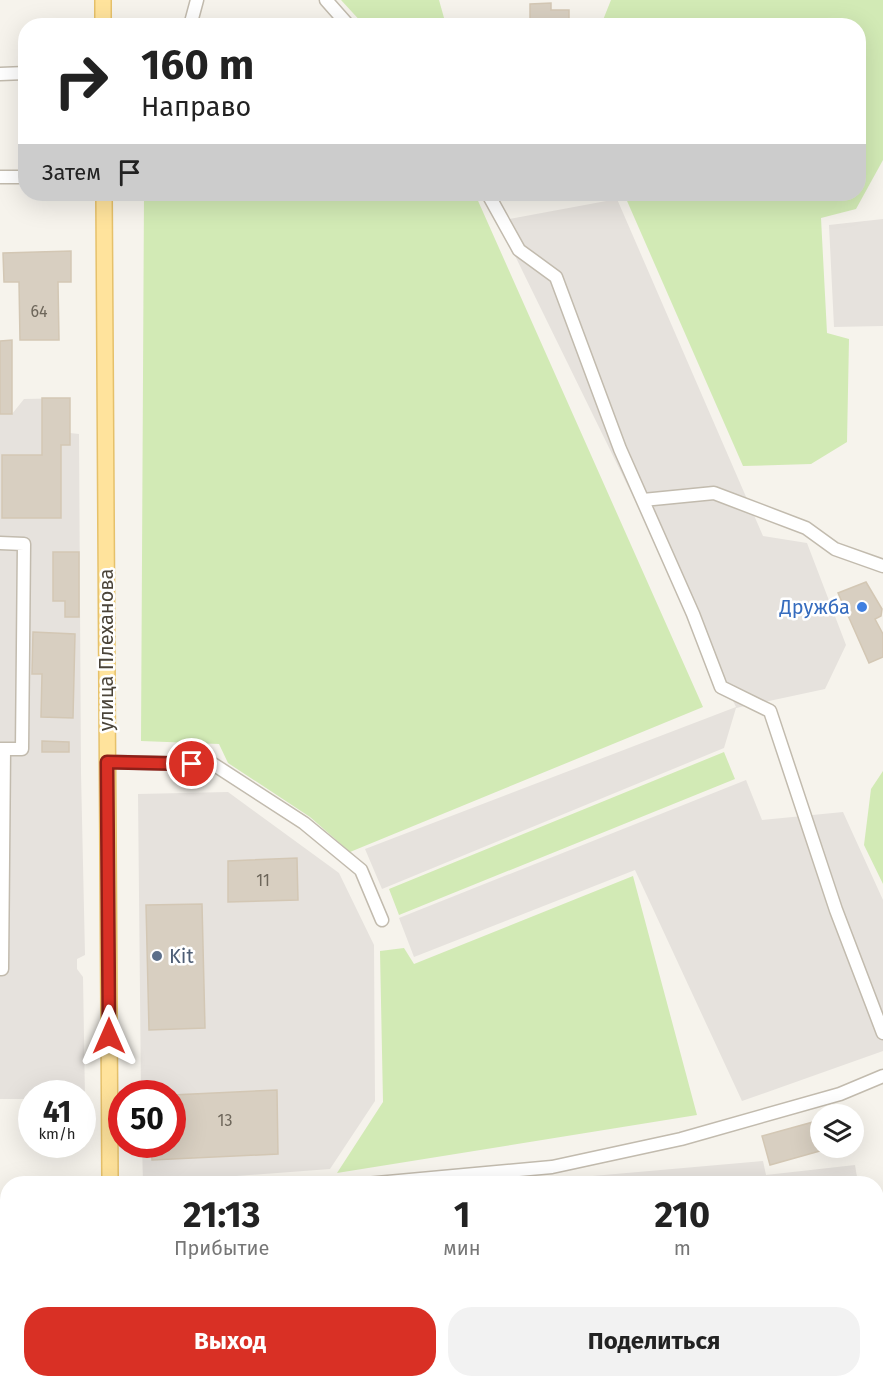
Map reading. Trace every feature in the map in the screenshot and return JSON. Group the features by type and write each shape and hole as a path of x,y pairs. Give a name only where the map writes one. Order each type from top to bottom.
{"main road":[{"path":"102,0 103,18"},
{"name":"улица Плеханова","path":"104,201 111,1176"}],"street":[{"path":"192,18 197,0"},
{"path":"326,0 342,18"},
{"path":"0,74 18,74"},
{"path":"0,177 18,177"},
{"path":"492,201 519,250 556,277 620,449 693,614 721,687 770,711 836,910 883,1033"},
{"path":"643,500 714,493 806,528 835,549 883,566"},
{"path":"0,543 24,544 22,749 2,749 2,969 0,969"},
{"path":"107,762 213,764 304,823 361,870 382,920"},
{"path":"454,1176 552,1167 681,1139 840,1094 883,1076"}],"shaded area":[{"path":"606,201 618,201 763,536 807,543 846,645 825,689 736,708 724,748 382,889 365,849 736,707 498,221"},
{"path":"883,219 883,326 834,327 829,225"},
{"path":"70,398 70,433 79,434 81,773 85,955 77,959 77,969 83,977 85,1080 18,1080 18,1099 0,1099 0,414 12,414 24,399"},
{"path":"746,780 762,820 843,812 883,900 883,1051 742,1101 635,870 414,957 399,918"},
{"path":"228,792 339,873 374,945 375,1101 330,1169 236,1176 143,1176 142,1158 186,1158 186,1080 141,1080 138,794"},
{"path":"763,1161 766,1175 855,1165 857,1176 593,1176"}],"green space":[{"path":"341,0 439,0 444,18 358,18"},
{"path":"611,0 883,0 883,160 866,191 866,18 604,18"},
{"path":"144,201 478,201 703,707 350,852 310,817 228,763 219,744 141,741"},
{"path":"627,201 860,201 856,209 821,218 827,333 849,339 847,442 811,464 743,466"},
{"path":"724,752 735,779 399,915 389,889"},
{"path":"883,771 883,884 864,845 871,789"},
{"path":"633,876 697,1115 337,1173 383,1102 380,951 404,948 414,964"}],"building":[{"path":"551,3 551,10 569,10 569,18 530,18 530,4"},
{"path":"71,251 71,282 58,282 59,340 20,340 19,282 4,282 3,253"},
{"path":"12,340 12,414 0,414 0,341"},
{"path":"42,398 70,398 70,445 61,445 61,518 2,518 2,455 42,455"},
{"path":"53,552 79,552 79,617 65,617 65,601 53,601"},
{"path":"866,582 882,609 881,616 875,619 883,634 883,657 869,663 838,593"},
{"path":"33,632 75,634 73,718 41,717 42,674 32,674"},
{"path":"42,741 69,742 69,752 42,752"},
{"path":"297,858 298,900 228,902 228,861"},
{"path":"202,904 205,1028 149,1030 146,905"},
{"path":"277,1090 278,1154 152,1160 152,1158 186,1158 186,1094"},
{"path":"810,1123 810,1154 770,1165 762,1136"}],"place":[{"name":"Дружба","path":"862,607"},
{"name":"Kit","path":"157,956"}],"route":[{"path":"109,1036 107,762 192,764"}]}
